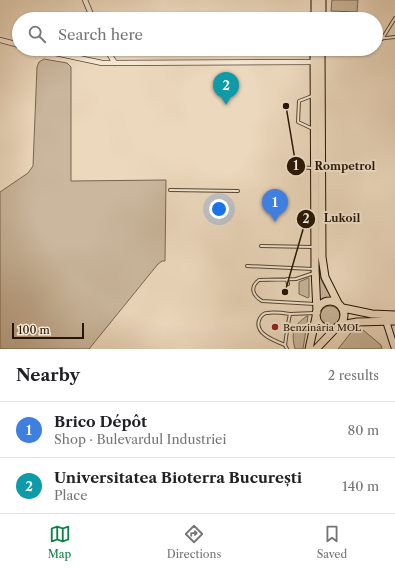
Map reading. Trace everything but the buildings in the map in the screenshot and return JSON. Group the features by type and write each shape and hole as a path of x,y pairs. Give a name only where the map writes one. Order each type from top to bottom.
{"main road":[{"path":"315,0 315,12"},
{"path":"322,0 322,12"},
{"path":"316,56 317,62 318,168 323,269 326,282 340,306 344,317 338,326 316,349"},
{"path":"317,62 319,56"},
{"path":"309,349 316,314 315,247 318,168 314,129 317,95"},
{"path":"395,314 385,318 357,322 328,329 320,325 316,314 321,305 325,302 333,302 340,306 363,313 385,318 395,321"},
{"path":"385,318 395,349"}],"street":[{"path":"86,0 90,12"},
{"path":"0,40 12,43"},
{"path":"70,56 102,63 317,62"},
{"path":"110,56 114,63"}],"lane":[{"path":"383,37 395,18"},
{"path":"383,39 395,37"},
{"path":"314,129 298,122 299,101 317,95"},
{"path":"296,167 318,168"},
{"path":"170,190 238,191"},
{"path":"261,246 315,247"},
{"path":"247,266 315,271"},
{"path":"315,271 296,279 259,280 253,287 255,296 262,301 316,304"},
{"path":"287,279 288,284"},
{"path":"285,345 266,337 261,332 258,326 259,319 263,314 316,314"},
{"path":"288,324 290,314"},
{"path":"287,331 285,345 287,349"}],"shaded area":[{"path":"332,0 358,0 357,12 331,11"},
{"path":"44,59 67,63 71,67 71,181 166,180 165,261 158,264 89,349 0,349 0,192 28,173 33,166 37,67 39,62"},
{"path":"317,223 319,273 324,285 335,300 318,305"},
{"path":"308,278 308,298 299,294 299,282"},
{"path":"330,306 337,309 340,316 337,323 330,326 323,323 320,316 323,309"},
{"path":"307,316 303,349 295,349 293,338 294,330 296,326"},
{"path":"357,325 381,345 382,349 338,349"}],"place":[{"name":"Universitatea Bioterra București","path":"226,105"},
{"name":"Rompetrol","path":"286,106"},
{"name":"Brico Dépôt","path":"275,222"},
{"name":"Lukoil","path":"285,292"},
{"name":"Benzinăria MOL","path":"275,327"}]}
